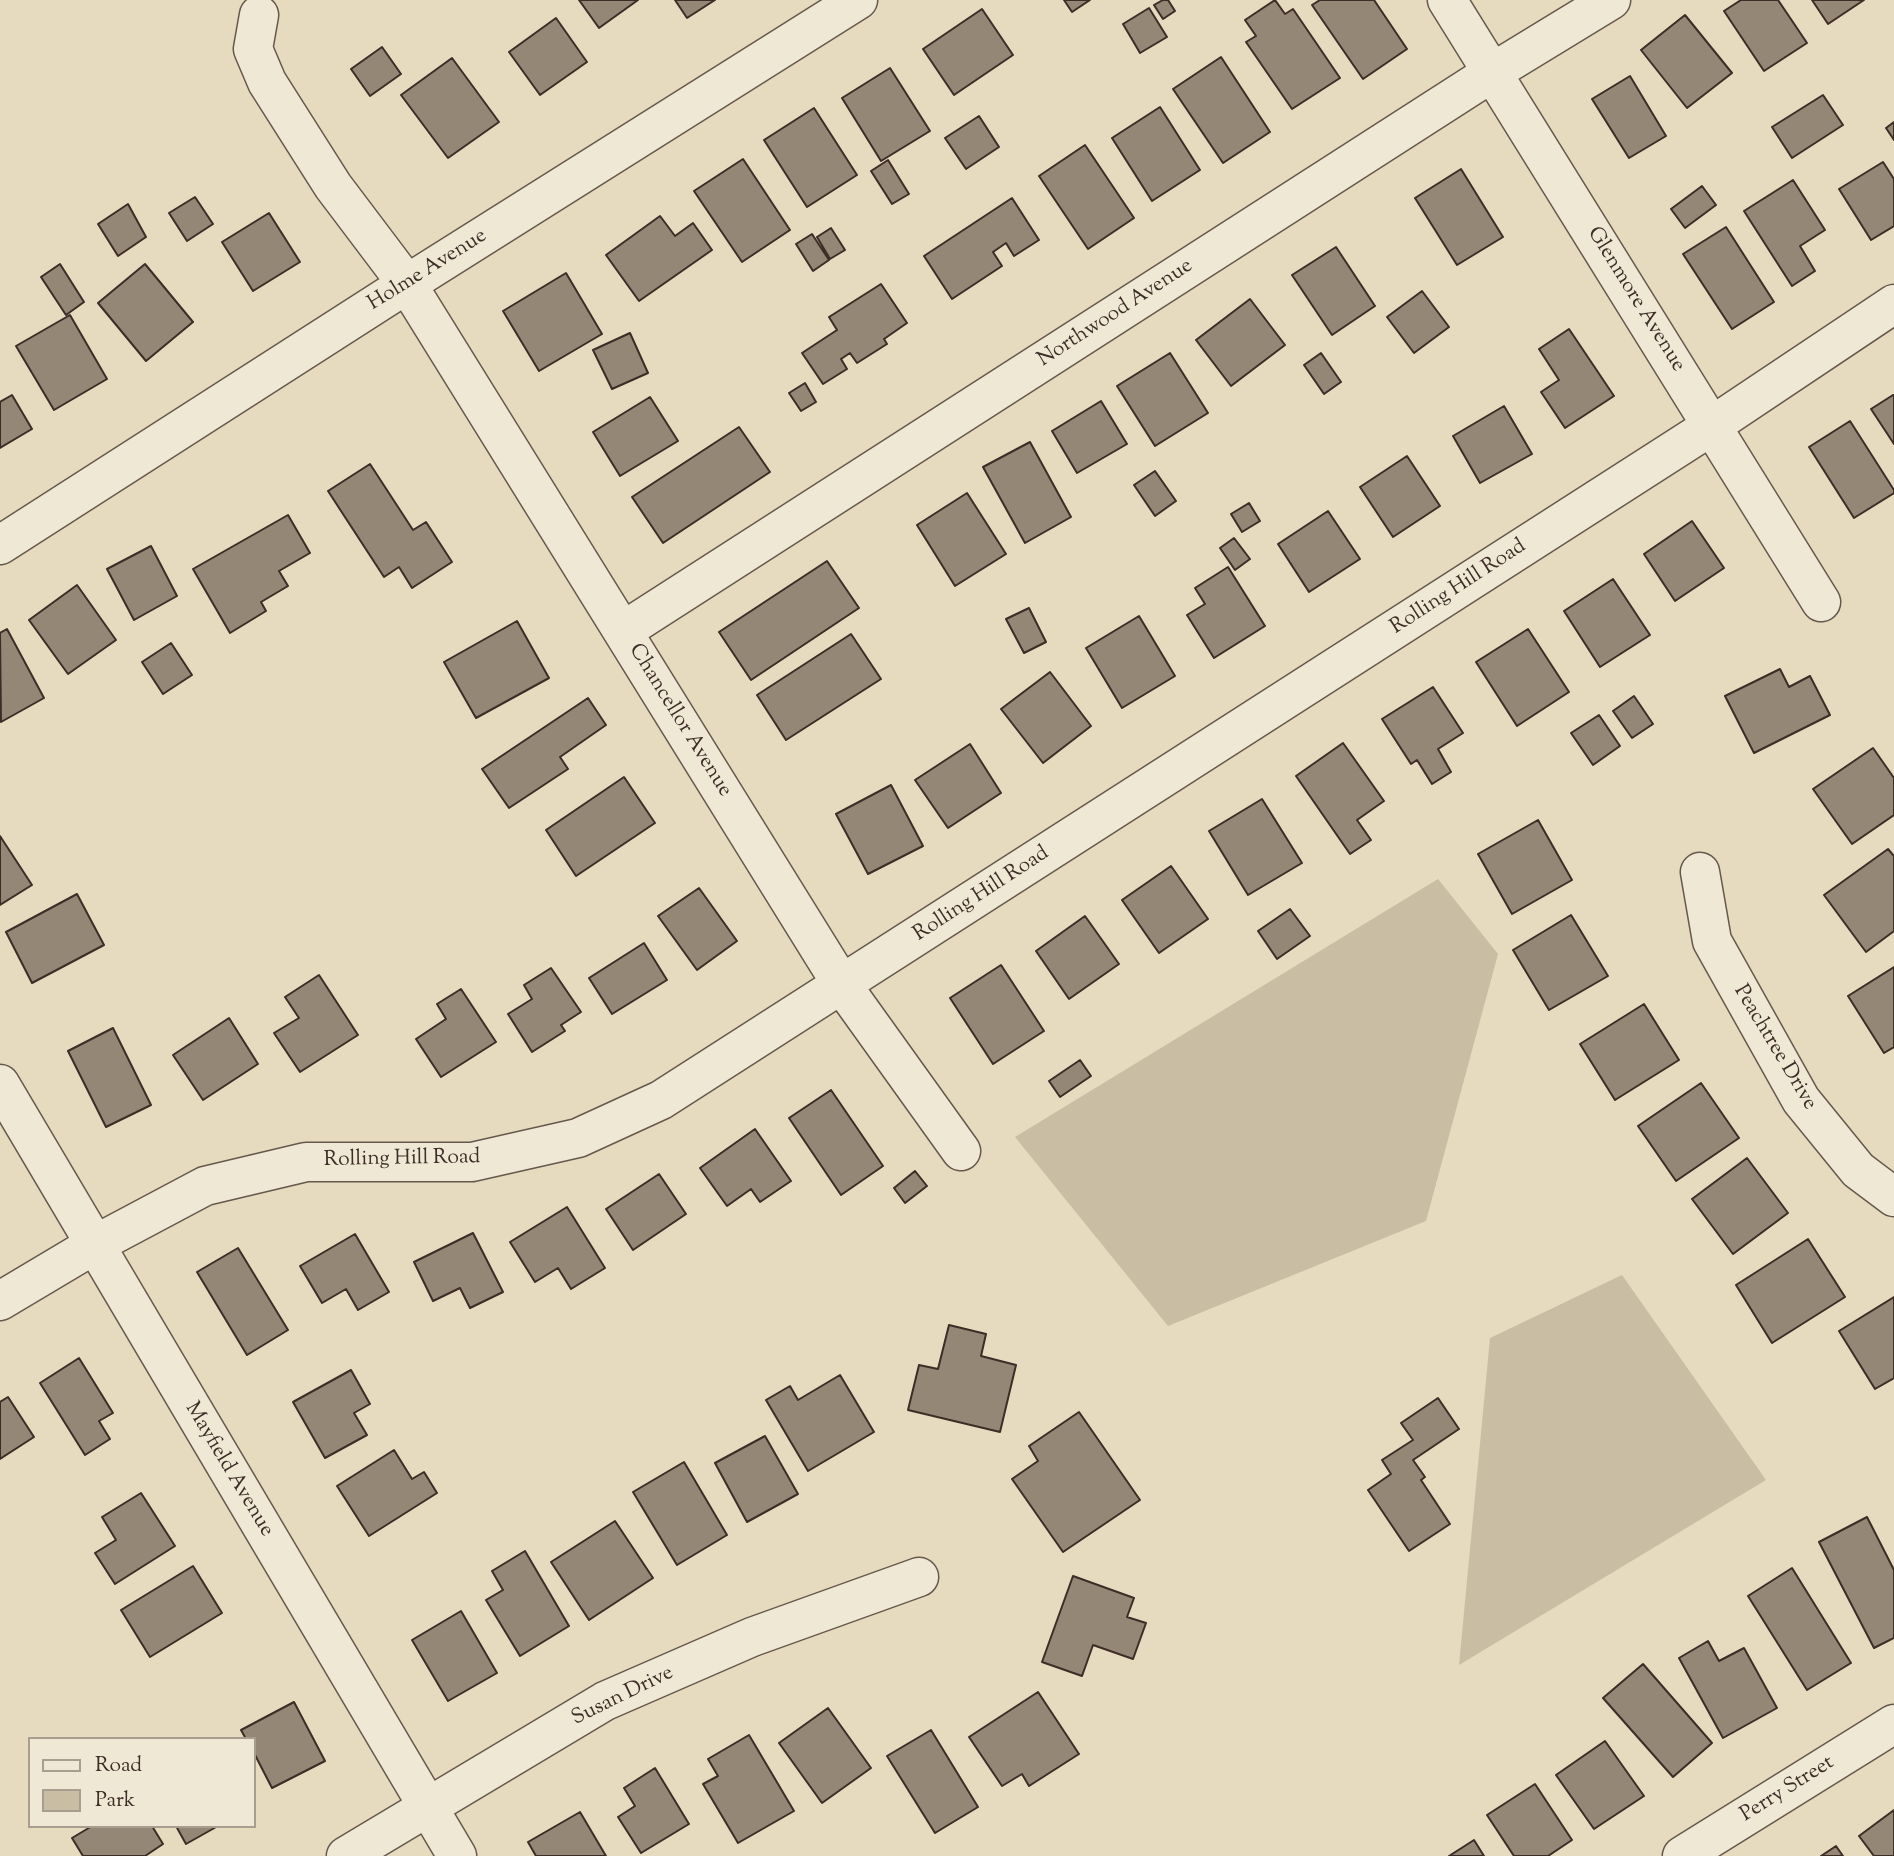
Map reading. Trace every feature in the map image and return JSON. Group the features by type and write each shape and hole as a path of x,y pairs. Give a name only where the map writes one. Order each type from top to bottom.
{"street":[{"name":"Holme Avenue","path":"0,545 858,0"},
{"name":"Glenmore Avenue","path":"1447,0 1821,603"},
{"name":"Northwood Avenue","path":"623,631 1493,72 1611,0"},
{"name":"Chancellor Avenue","path":"259,15 253,49 267,82 333,186 407,284 842,985 961,1151"},
{"name":"Rolling Hill Road","path":"0,1301 94,1245 205,1186 306,1162 472,1162 578,1138 661,1100 1713,425 1894,304"},
{"name":"Peachtree Drive","path":"1700,872 1712,941 1801,1100 1858,1170 1894,1197"},
{"name":"Mayfield Avenue","path":"0,1084 457,1856"},
{"name":"Susan Drive","path":"346,1856 605,1702 752,1637 919,1577"},
{"name":"Perry Street","path":"1682,1856 1894,1724"}],"green space":[{"path":"1438,879 1498,954 1426,1221 1168,1326 1015,1137"},
{"path":"1622,1275 1766,1480 1459,1665 1490,1338"}],"building":[{"path":"579,0 638,0 599,28"},
{"path":"675,0 715,0 687,18"},
{"path":"1064,0 1090,0 1072,12"},
{"path":"1168,0 1175,11 1163,19 1154,5"},
{"path":"1275,0 1285,14 1293,9 1340,78 1292,109 1246,42 1256,36 1245,20"},
{"path":"1320,0 1374,0 1407,49 1363,79 1312,5"},
{"path":"1741,0 1778,0 1807,43 1764,71 1724,11"},
{"path":"1812,0 1864,0 1828,24"},
{"path":"1149,8 1167,37 1140,53 1123,24"},
{"path":"982,9 1013,55 954,95 923,49"},
{"path":"1685,15 1732,73 1687,108 1641,50"},
{"path":"556,18 587,62 540,95 509,52"},
{"path":"382,47 401,74 370,96 351,69"},
{"path":"1221,57 1270,132 1223,163 1173,89"},
{"path":"452,58 499,122 448,158 401,95"},
{"path":"890,68 930,131 881,161 842,98"},
{"path":"1630,76 1666,136 1629,158 1592,99"},
{"path":"1823,95 1843,125 1792,158 1772,127"},
{"path":"1160,107 1200,170 1152,201 1112,138"},
{"path":"814,108 857,175 807,207 764,140"},
{"path":"979,116 999,147 966,169 945,138"},
{"path":"1894,122 1894,140 1886,128"},
{"path":"1085,145 1134,218 1088,249 1039,176"},
{"path":"743,159 790,230 742,262 694,191"},
{"path":"888,160 909,194 892,204 871,171"},
{"path":"1883,162 1894,179 1894,226 1871,240 1839,189"},
{"path":"1461,169 1503,237 1457,265 1415,198"},
{"path":"1793,180 1825,230 1800,246 1815,271 1792,286 1744,211"},
{"path":"1702,186 1716,205 1685,228 1671,209"},
{"path":"195,197 213,224 187,241 169,213"},
{"path":"1012,198 1039,240 1014,256 1006,243 993,252 1002,266 952,299 924,256"},
{"path":"128,204 146,237 118,256 98,224"},
{"path":"269,213 300,262 253,291 222,242"},
{"path":"660,216 675,236 693,223 712,250 639,301 606,255"},
{"path":"1726,227 1774,302 1732,329 1683,254"},
{"path":"831,228 845,250 830,259 817,237"},
{"path":"812,234 829,260 813,271 796,244"},
{"path":"1336,247 1375,306 1332,335 1292,275"},
{"path":"60,264 84,302 66,315 41,277"},
{"path":"145,264 193,322 146,361 98,303"},
{"path":"566,273 602,334 539,371 503,311"},
{"path":"881,284 907,323 884,339 887,344 857,363 850,353 841,359 847,369 823,384 802,353 837,330 829,317"},
{"path":"1422,291 1449,327 1414,353 1387,317"},
{"path":"1250,299 1285,345 1231,386 1196,340"},
{"path":"70,315 107,379 54,410 16,346"},
{"path":"1569,329 1614,396 1565,428 1541,392 1559,380 1539,349"},
{"path":"630,333 648,373 612,389 593,350"},
{"path":"1170,353 1208,413 1155,446 1117,386"},
{"path":"1321,353 1341,382 1324,394 1304,365"},
{"path":"805,383 816,402 801,411 789,393"},
{"path":"12,395 32,429 0,448 0,402"},
{"path":"1894,395 1894,444 1871,409"},
{"path":"650,397 678,441 620,476 593,432"},
{"path":"1101,401 1127,444 1077,473 1052,431"},
{"path":"1504,406 1532,454 1480,483 1453,436"},
{"path":"1850,421 1894,490 1894,493 1854,518 1809,447"},
{"path":"739,427 770,472 663,543 632,497"},
{"path":"1030,442 1071,517 1025,543 983,467"},
{"path":"1407,456 1440,506 1393,537 1360,487"},
{"path":"370,464 413,530 426,522 452,562 412,588 399,567 384,577 328,491"},
{"path":"1155,471 1176,501 1155,516 1134,485"},
{"path":"967,493 1006,554 955,586 917,525"},
{"path":"1249,503 1260,521 1242,532 1231,514"},
{"path":"1328,511 1360,559 1309,592 1278,544"},
{"path":"288,515 310,553 279,571 288,586 261,602 266,611 230,633 193,569"},
{"path":"1692,521 1724,568 1675,601 1644,554"},
{"path":"1234,538 1250,559 1235,570 1220,548"},
{"path":"151,546 177,596 134,620 107,569"},
{"path":"827,561 859,608 751,680 719,632"},
{"path":"1228,567 1265,626 1214,658 1187,615 1205,604 1195,588"},
{"path":"1613,579 1650,635 1600,667 1564,611"},
{"path":"77,585 116,640 68,674 29,620"},
{"path":"1029,608 1046,642 1024,653 1006,619"},
{"path":"1139,616 1175,676 1122,708 1086,648"},
{"path":"517,621 549,678 476,718 444,662"},
{"path":"7,629 44,698 1,722 0,633"},
{"path":"1528,629 1569,692 1517,726 1476,662"},
{"path":"851,634 881,679 786,740 757,695"},
{"path":"171,643 192,675 163,694 142,662"},
{"path":"1780,669 1789,687 1810,676 1830,715 1754,753 1725,696"},
{"path":"1050,672 1091,726 1043,763 1001,709"},
{"path":"1433,687 1463,733 1438,749 1451,772 1432,784 1417,760 1411,764 1382,719"},
{"path":"1634,696 1653,724 1632,738 1613,711"},
{"path":"588,698 606,725 560,757 568,769 509,808 482,769"},
{"path":"1599,715 1620,746 1593,765 1571,733"},
{"path":"1343,743 1384,801 1357,820 1371,840 1350,854 1296,776"},
{"path":"970,744 1001,793 948,828 915,780"},
{"path":"1873,748 1894,778 1894,815 1852,844 1813,789"},
{"path":"624,777 655,823 576,876 546,830"},
{"path":"891,785 923,846 868,874 836,814"},
{"path":"1262,799 1302,863 1248,895 1209,831"},
{"path":"1538,820 1572,880 1512,914 1478,854"},
{"path":"0,836 32,885 0,905"},
{"path":"1888,849 1894,856 1894,931 1866,952 1824,895"},
{"path":"1171,866 1208,919 1159,953 1122,900"},
{"path":"699,888 737,941 697,970 658,916"},
{"path":"77,894 104,945 32,983 6,932"},
{"path":"1290,909 1310,936 1277,959 1258,931"},
{"path":"1571,915 1608,976 1549,1010 1513,950"},
{"path":"1085,916 1119,964 1069,999 1036,951"},
{"path":"644,943 667,980 612,1014 589,978"},
{"path":"1001,965 1044,1031 993,1064 950,998"},
{"path":"1894,967 1894,1047 1884,1053 1848,996"},
{"path":"551,968 581,1012 561,1025 565,1031 532,1052 508,1014 532,999 524,985"},
{"path":"319,975 358,1035 300,1072 274,1033 299,1018 285,997"},
{"path":"461,989 496,1042 441,1077 416,1039 446,1019 437,1004"},
{"path":"1644,1004 1679,1060 1615,1100 1580,1044"},
{"path":"229,1018 258,1064 203,1100 173,1055"},
{"path":"113,1028 151,1105 106,1127 68,1051"},
{"path":"1080,1060 1091,1076 1060,1097 1049,1081"},
{"path":"1701,1083 1739,1138 1676,1181 1638,1126"},
{"path":"831,1090 883,1166 841,1195 789,1118"},
{"path":"755,1129 791,1181 760,1202 751,1189 727,1206 700,1168"},
{"path":"1747,1158 1788,1213 1733,1254 1692,1199"},
{"path":"915,1171 927,1186 905,1203 894,1188"},
{"path":"659,1174 686,1214 633,1250 606,1209"},
{"path":"567,1207 605,1268 571,1289 558,1268 535,1282 510,1242"},
{"path":"473,1233 503,1292 470,1308 460,1288 433,1301 414,1262"},
{"path":"355,1234 389,1292 358,1310 346,1289 322,1303 300,1266"},
{"path":"1808,1239 1845,1297 1772,1343 1736,1285"},
{"path":"238,1248 288,1330 247,1355 197,1272"},
{"path":"1894,1297 1894,1378 1875,1389 1839,1331"},
{"path":"949,1325 986,1334 981,1356 1016,1365 1000,1432 908,1410 919,1365 938,1369"},
{"path":"79,1358 113,1413 99,1421 110,1439 85,1455 40,1383"},
{"path":"351,1370 370,1404 354,1413 367,1435 325,1458 293,1402"},
{"path":"840,1375 874,1432 808,1471 766,1400 790,1386 798,1400"},
{"path":"8,1397 34,1437 0,1459 0,1402"},
{"path":"1438,1398 1459,1429 1413,1460 1425,1477 1421,1480 1450,1524 1409,1551 1368,1490 1391,1474 1382,1460 1413,1440 1401,1423"},
{"path":"1079,1412 1140,1500 1063,1552 1012,1479 1038,1461 1029,1446"},
{"path":"765,1436 798,1494 747,1522 715,1463"},
{"path":"394,1450 412,1479 424,1472 437,1493 369,1536 337,1486"},
{"path":"684,1462 727,1535 677,1565 633,1492"},
{"path":"141,1493 175,1546 115,1584 95,1553 116,1540 102,1517"},
{"path":"1867,1517 1894,1570 1894,1638 1874,1648 1819,1542"},
{"path":"615,1521 653,1578 589,1620 551,1562"},
{"path":"525,1551 569,1626 520,1656 486,1600 503,1590 492,1571"},
{"path":"193,1566 222,1613 150,1657 121,1610"},
{"path":"1792,1568 1851,1663 1807,1690 1748,1596"},
{"path":"1073,1576 1134,1598 1127,1617 1146,1623 1133,1659 1093,1645 1082,1676 1042,1662"},
{"path":"461,1611 497,1673 448,1701 412,1640"},
{"path":"1708,1641 1719,1661 1744,1648 1777,1708 1723,1738 1679,1658"},
{"path":"1643,1664 1712,1743 1673,1777 1603,1698"},
{"path":"1038,1692 1079,1754 1029,1786 1022,1774 1002,1786 969,1737"},
{"path":"294,1702 325,1761 272,1788 256,1757 256,1737 245,1737 241,1730"},
{"path":"828,1708 871,1768 822,1803 779,1743"},
{"path":"931,1730 978,1807 935,1833 887,1756"},
{"path":"749,1735 794,1811 738,1843 703,1784 718,1776 708,1759"},
{"path":"1605,1741 1644,1796 1594,1829 1556,1775"},
{"path":"655,1768 689,1824 641,1853 618,1817 635,1806 624,1788"},
{"path":"1535,1784 1572,1840 1548,1856 1514,1856 1487,1815"},
{"path":"1894,1810 1894,1856 1874,1856 1859,1836"},
{"path":"580,1812 606,1856 536,1856 528,1842"},
{"path":"89,1828 153,1828 163,1844 145,1856 83,1856 72,1838"},
{"path":"177,1828 214,1828 186,1844"},
{"path":"1474,1840 1484,1856 1449,1856"},
{"path":"1836,1846 1843,1856 1821,1856"}]}
